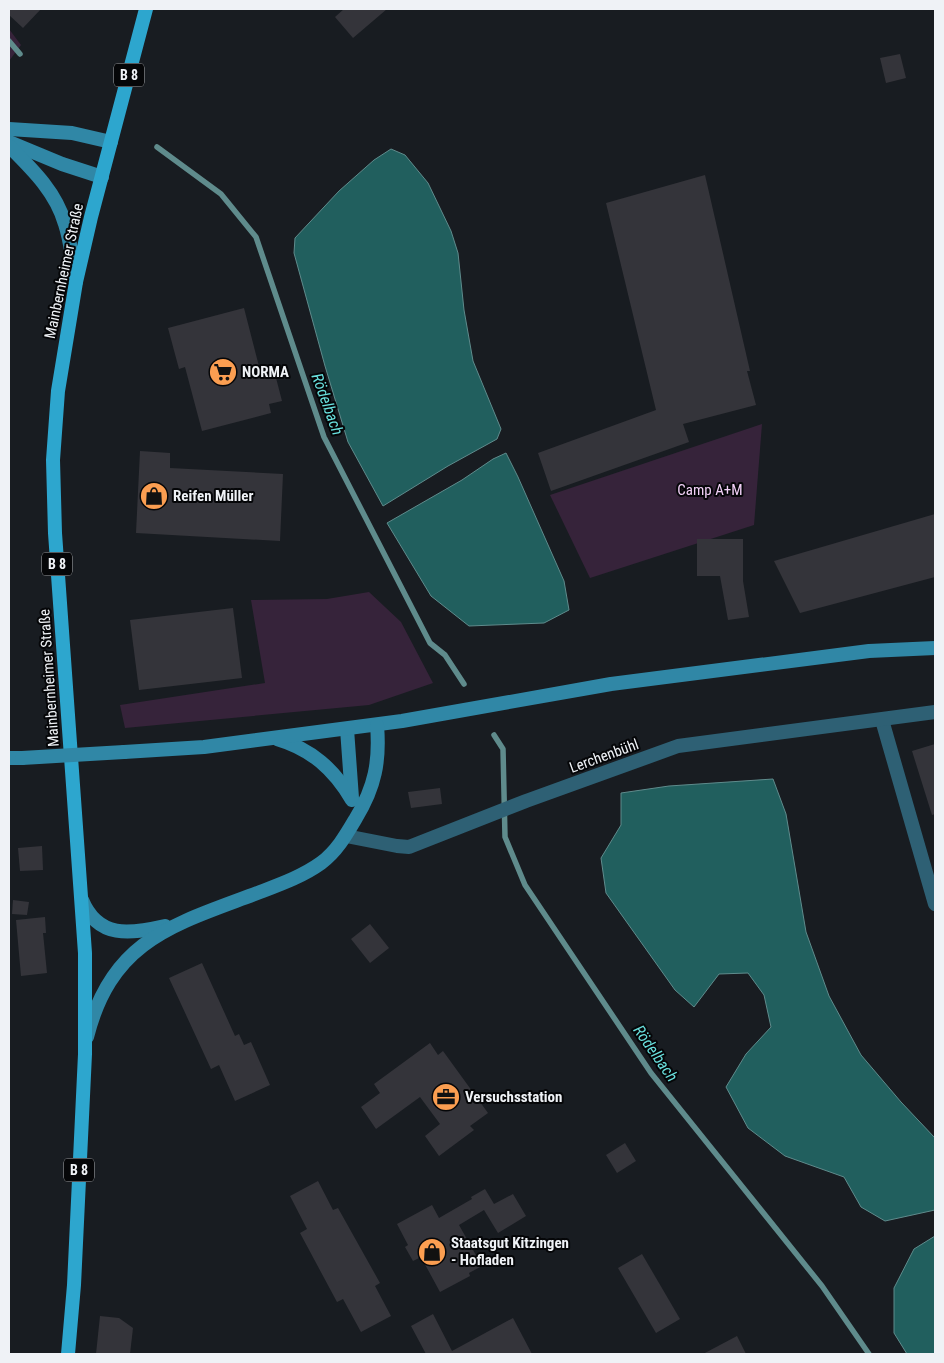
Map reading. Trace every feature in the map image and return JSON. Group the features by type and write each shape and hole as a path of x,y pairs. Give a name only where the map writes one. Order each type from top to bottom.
{"main road":[{"name":"Mainbernheimer Straße","path":"68,1354 74,1285 85,1054 85,953 55,533 53,460 58,391 76,282 146,9"},
{"path":"9,129 72,133 111,142"},
{"path":"9,141 62,164 102,177"},
{"path":"9,146 36,172 60,210 65,223 76,282"},
{"path":"16,758 204,747 377,725 611,684 869,651 935,648"},
{"path":"85,1054 88,1036 99,1002 117,971 155,936 185,921 293,879 321,863 339,846 371,788 377,763 377,725"},
{"path":"346,729 352,800 348,831"},
{"path":"273,738 301,748 325,764 340,781 352,800"},
{"path":"82,900 86,910 93,919 102,925 121,932 155,928 185,921"}],"street":[{"name":"Lerchenbühl","path":"348,831 397,846 408,847 526,801 678,746 935,712"},
{"path":"882,720 935,904"}],"green space":[{"path":"9,29 21,45 9,61"},
{"name":"Camp A+M","path":"762,424 754,525 590,578 550,495"},
{"path":"369,592 401,622 433,683 369,705 125,728 120,705 265,683 251,600 327,599"}],"shaded area":[{"path":"391,149 405,155 428,183 451,231 458,253 464,310 473,361 501,429 497,439 448,466 383,506 348,442 294,253 295,238 339,191 374,160"},
{"path":"506,453 564,581 569,610 544,623 469,626 431,596 387,523"},
{"path":"773,779 786,814 806,932 829,996 861,1055 935,1138 935,1210 885,1221 861,1207 844,1177 785,1156 748,1128 726,1087 746,1054 771,1027 764,995 748,973 719,974 694,1007 675,990 606,893 601,858 621,825 621,793 669,786"},
{"path":"935,1236 935,1354 907,1354 894,1333 894,1288 914,1249"}],"building":[{"path":"9,9 41,9 23,28 9,15"},
{"path":"344,9 387,9 353,38 335,17"},
{"path":"900,54 906,78 886,83 880,58"},
{"path":"705,175 750,371 747,371 756,405 683,424 689,442 551,491 538,453 656,410 606,203"},
{"name":"NORMA","path":"244,308 262,378 275,374 282,401 269,404 271,413 202,431 185,367 179,369 168,328"},
{"path":"140,451 170,453 170,468 283,474 280,541 136,533"},
{"path":"935,514 935,577 800,613 774,561"},
{"path":"697,539 743,539 743,581 749,617 728,620 720,576 697,576"},
{"path":"233,608 242,678 139,690 130,620"},
{"path":"935,744 935,814 932,815 912,751"},
{"path":"440,788 442,804 411,808 408,792"},
{"path":"42,846 43,870 20,871 18,848"},
{"path":"13,900 29,902 27,915 12,914"},
{"path":"45,917 46,933 43,933 47,973 21,976 16,920"},
{"path":"370,924 389,948 370,963 351,939"},
{"path":"202,963 235,1036 239,1034 244,1045 251,1042 270,1085 235,1101 219,1065 211,1069 169,978"},
{"path":"430,1043 438,1055 443,1051 488,1113 470,1126 474,1130 439,1156 425,1136 440,1124 420,1097 376,1129 361,1107 380,1093 374,1084"},
{"path":"625,1143 636,1161 617,1173 606,1155"},
{"path":"318,1181 333,1210 338,1208 380,1283 375,1286 391,1316 361,1332 343,1299 337,1302 300,1233 307,1229 290,1196"},
{"path":"485,1189 494,1204 513,1194 526,1216 498,1233 484,1210 459,1225 482,1266 469,1273 470,1276 440,1292 421,1257 413,1261 405,1247 408,1245 397,1224 432,1205 439,1218 472,1199 471,1197"},
{"path":"642,1254 680,1319 656,1333 618,1268"},
{"path":"433,1314 452,1351 513,1318 532,1354 426,1354 411,1326"},
{"path":"100,1316 119,1318 133,1328 130,1354 96,1354"},
{"path":"737,1336 746,1354 703,1354"}],"waterway":[{"name":"Rödelbach","path":"9,41 20,54"},
{"name":"Rödelbach","path":"157,147 221,194 256,237 324,437 430,643 445,655 464,684"},
{"name":"Rödelbach","path":"494,735 503,749 505,837 525,885 651,1073 822,1286 869,1354"}],"place":[{"name":"NORMA","path":"223,372"},
{"name":"Reifen Müller","path":"154,496"},
{"name":"Versuchsstation","path":"446,1097"},
{"name":"Staatsgut Kitzingen - Hofladen","path":"432,1252"}]}
